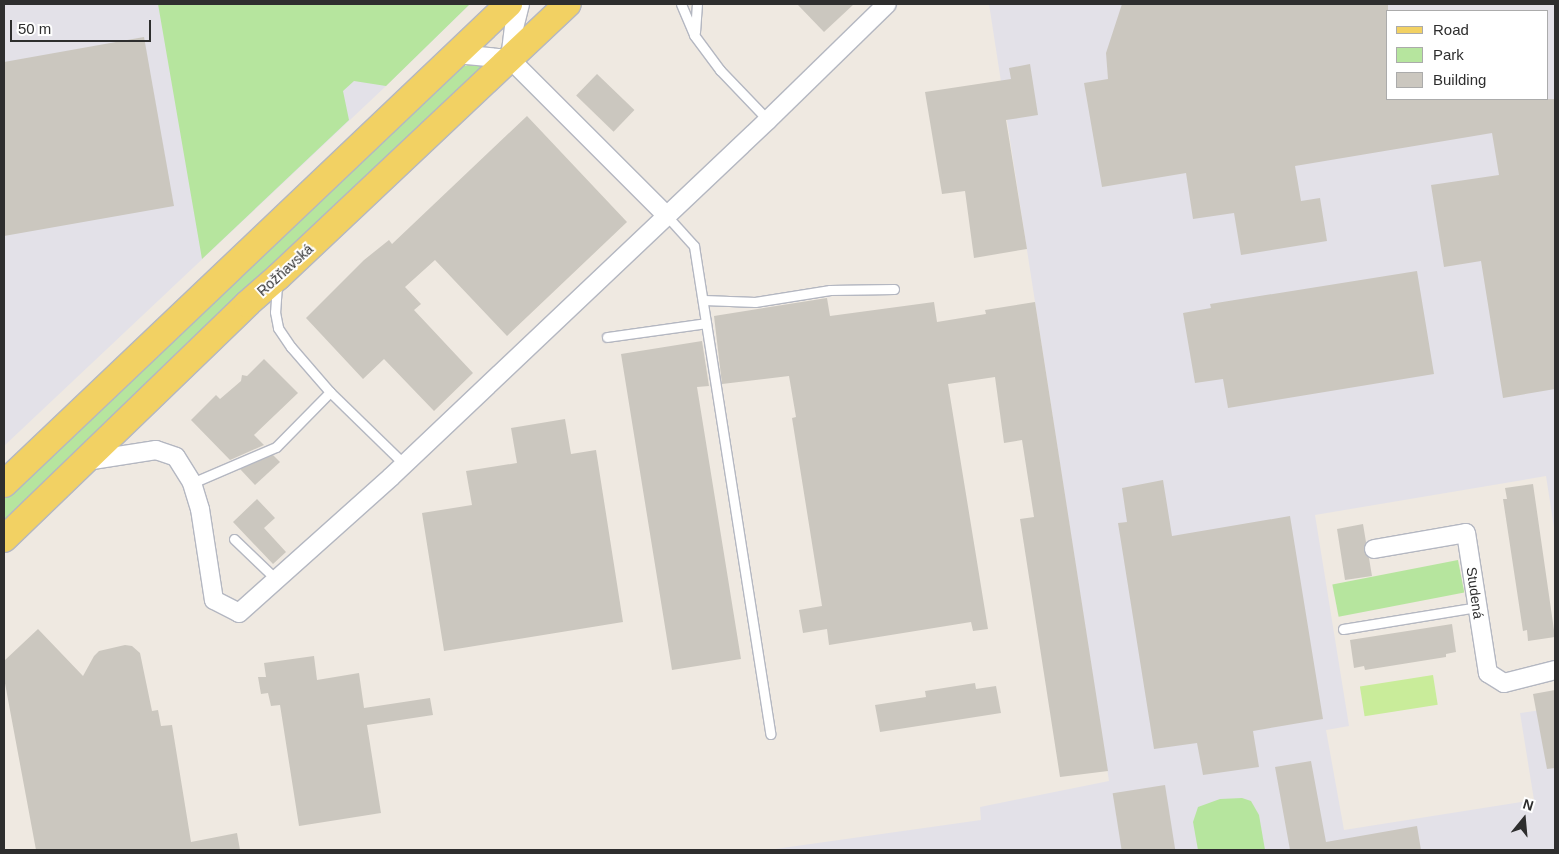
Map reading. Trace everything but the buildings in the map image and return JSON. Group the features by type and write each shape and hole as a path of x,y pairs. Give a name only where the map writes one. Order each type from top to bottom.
{"main road":[{"path":"4,484 509,4"},
{"name":"Rožňavská","path":"4,539 247,304 568,4"}],"street":[{"path":"510,59 514,28 520,4"},
{"path":"85,461 156,450 176,457 192,483 200,509 214,600 239,613 278,581 404,464 768,120 886,4"},
{"path":"456,54 510,59 667,216"},
{"name":"Studená","path":"1374,549 1466,533 1488,673 1504,683 1555,670"}],"lane":[{"path":"694,35 697,4"},
{"path":"682,7 694,35 720,70 768,120"},
{"path":"667,216 694,246 704,300 770,734"},
{"path":"278,277 275,312 278,328 290,348 330,392 404,464"},
{"path":"704,300 755,302 830,290 894,289"},
{"path":"607,336 706,322"},
{"path":"192,483 276,447 330,392"},
{"path":"234,539 278,581"},
{"path":"1343,629 1478,607"}],"shaded area":[{"path":"4,4 470,4 386,86 4,446"},
{"path":"989,4 1555,4 1555,534 1546,476 1315,515 1349,726 1326,730 1344,830 1534,800 1520,713 1555,708 1555,850 768,850 981,820 980,807 1109,781"}],"green space":[{"path":"158,4 470,4 386,86 354,81 343,91 349,120 202,259"},
{"path":"478,62 490,63 4,525 4,497 461,67"},
{"path":"1458,560 1464,592 1339,617 1332,584"},
{"path":"1433,675 1438,705 1365,716 1360,687"},
{"path":"1242,798 1251,801 1259,815 1265,850 1198,850 1193,822 1198,807 1220,799"}]}
